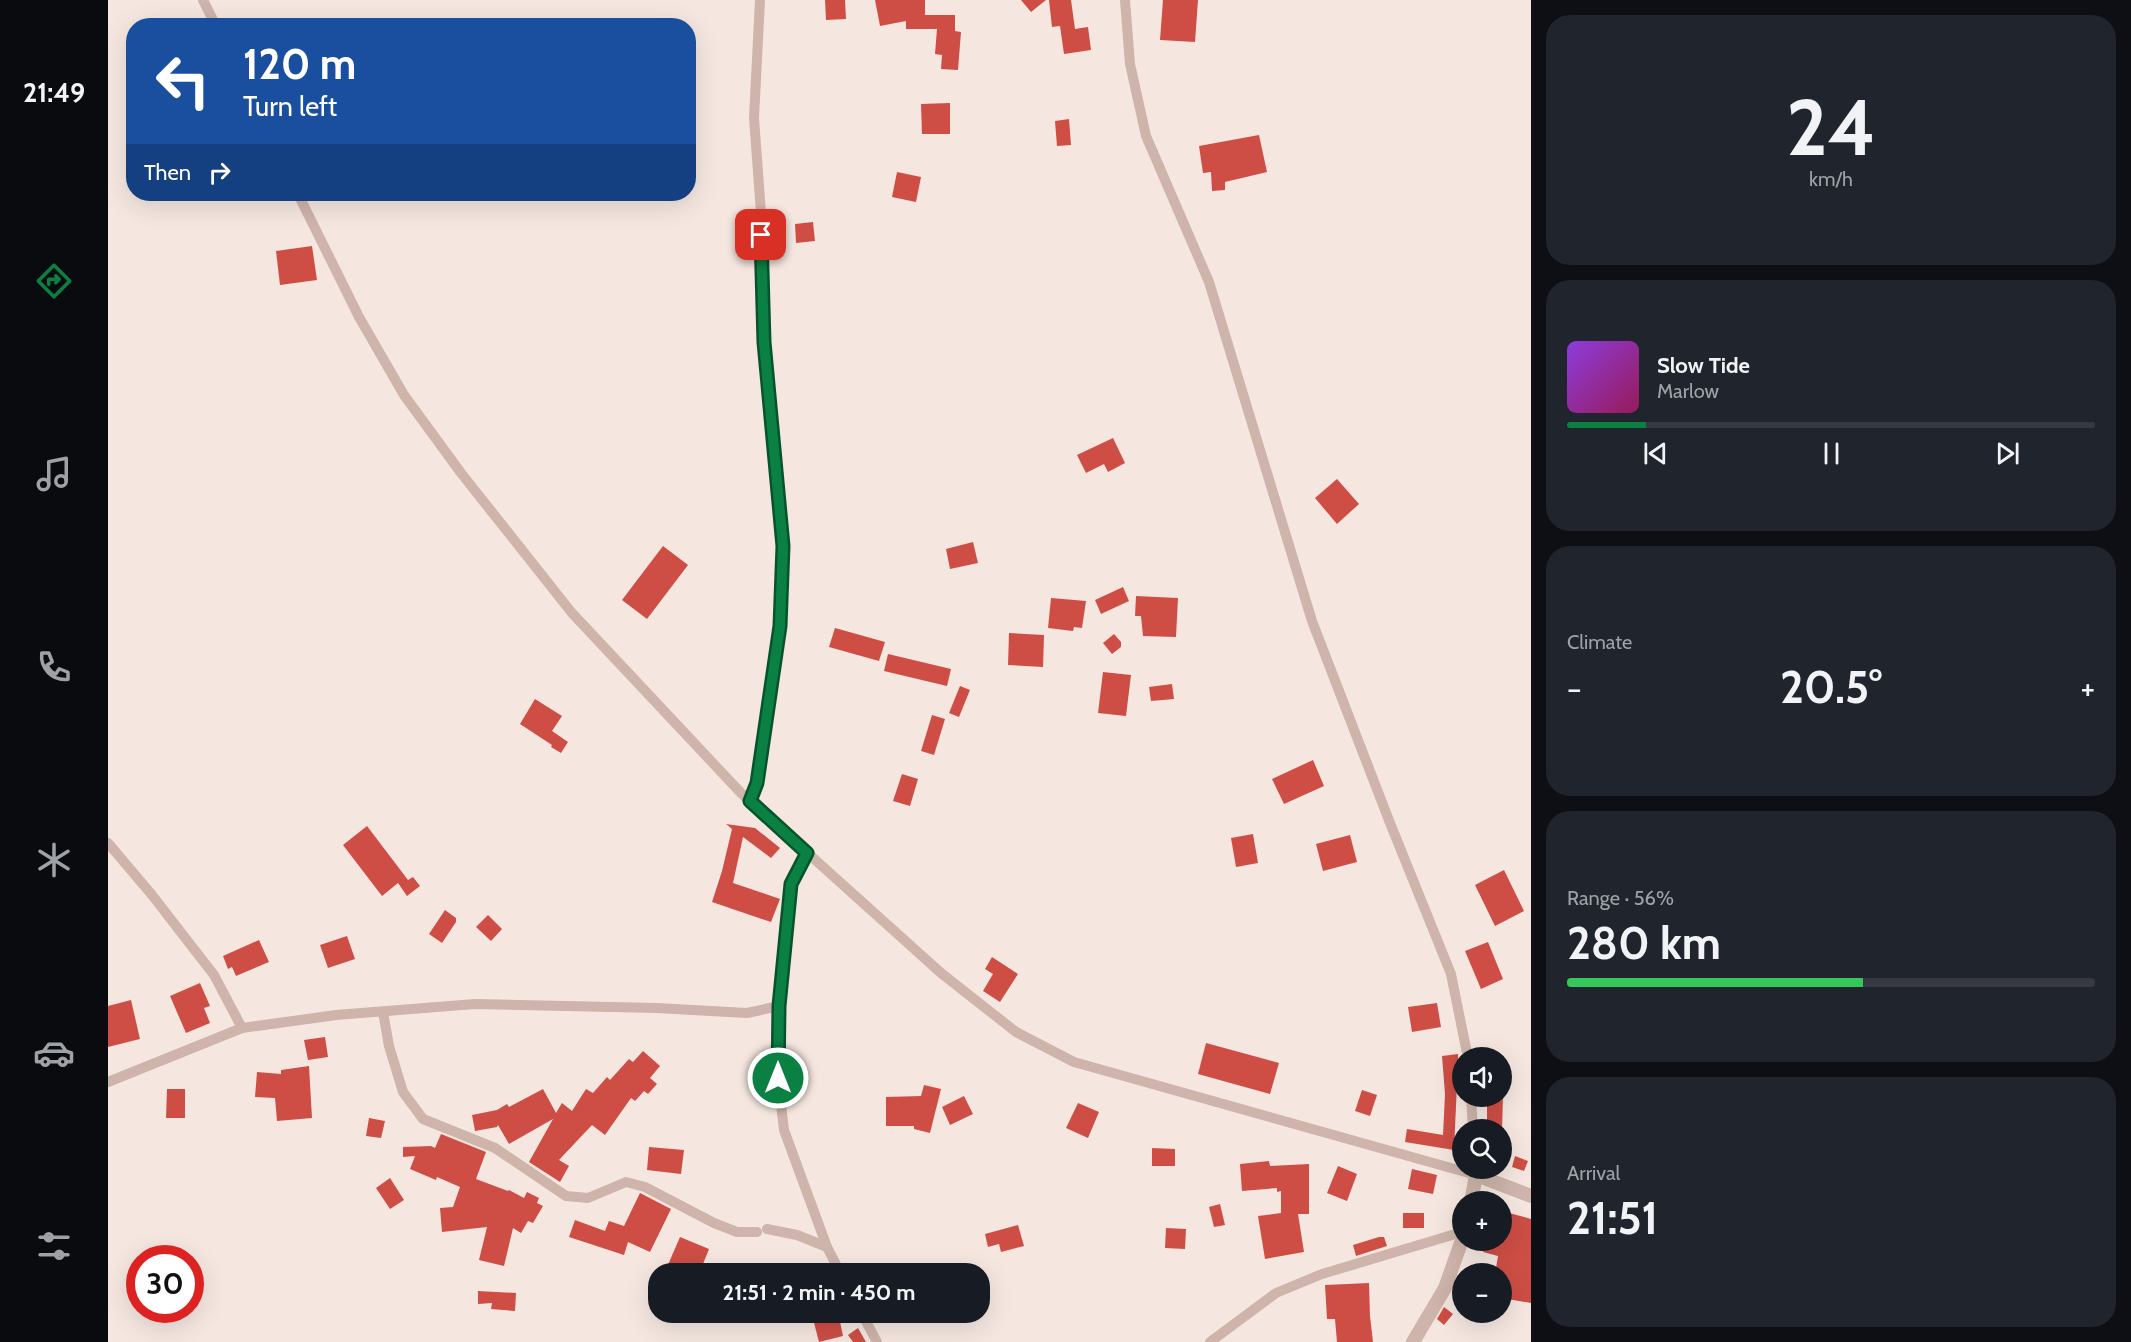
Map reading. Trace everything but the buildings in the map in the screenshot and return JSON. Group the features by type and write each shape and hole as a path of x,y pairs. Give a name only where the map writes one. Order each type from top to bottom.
{"street":[{"path":"202,0 212,18"},
{"path":"750,801 757,783 780,626 783,546 764,342 761,213 754,118 759,0"},
{"path":"1125,0 1130,64 1146,136 1209,282 1312,621 1451,974 1466,1047"},
{"path":"301,201 359,317 404,395 461,473 572,613 750,801 940,974 1016,1032 1074,1062 1452,1165"},
{"path":"108,843 214,975 242,1028"},
{"path":"807,853 791,884 779,1006 778,1078 784,1130 827,1247 835,1263"},
{"path":"108,1082 242,1028 336,1015 475,1004 657,1008 747,1013 779,1006"},
{"path":"383,1011 389,1046 403,1092 423,1119 495,1148 566,1196 588,1198 626,1182 645,1187 714,1223 737,1232 762,1231 797,1235 827,1247"},
{"path":"1492,1179 1531,1196"},
{"path":"1210,1342 1276,1293 1322,1274 1452,1235"},
{"path":"1413,1342 1445,1288 1458,1251"},
{"path":"867,1323 877,1342"}],"route":[{"path":"761,235 764,342 783,546 780,626 757,783 750,801 807,853 791,884 779,1006 778,1078"}]}
